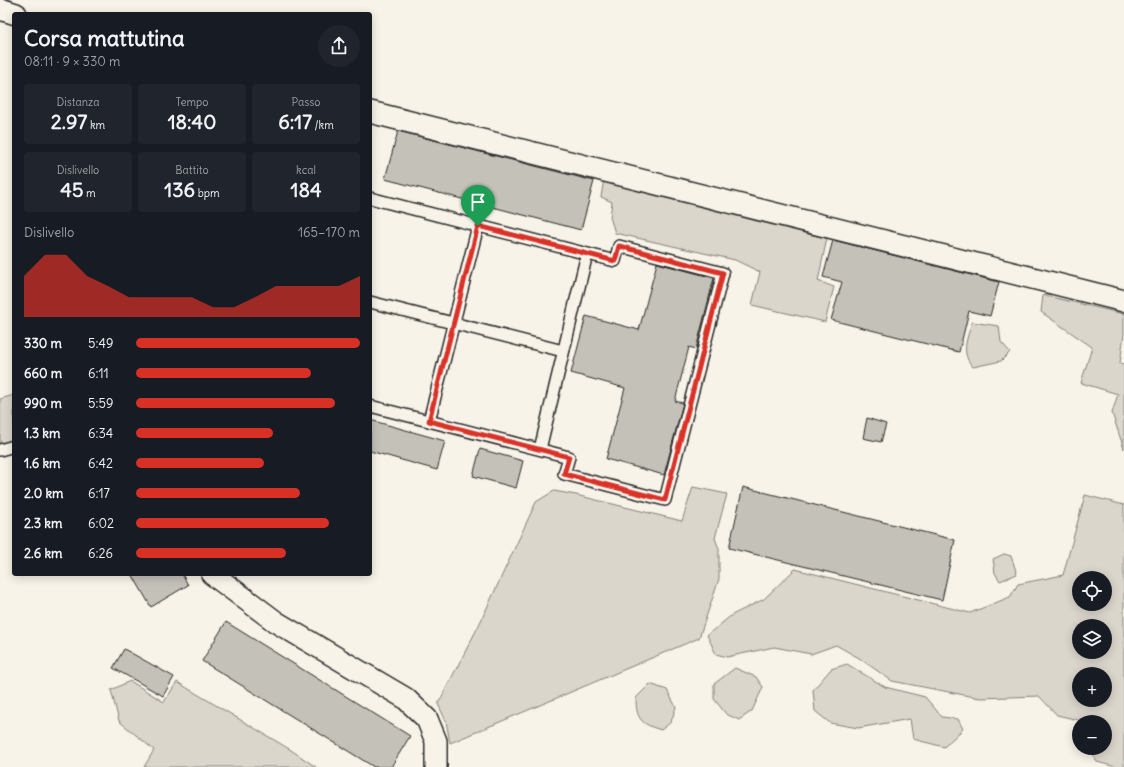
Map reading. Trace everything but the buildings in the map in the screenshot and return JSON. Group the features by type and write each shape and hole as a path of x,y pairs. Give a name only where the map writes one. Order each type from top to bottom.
{"street":[{"path":"0,9 12,13"},
{"path":"372,113 1124,301"},
{"path":"215,576 276,622 405,698 427,718 436,741 436,767"}],"lane":[{"path":"372,201 478,226 615,261 619,246 723,273 665,500 564,474 569,457 372,407"},
{"path":"429,421 478,226"},
{"path":"540,449 587,254"},
{"path":"372,302 564,351"},
{"path":"0,450 12,447"}],"shaded area":[{"path":"604,179 785,225 804,233 827,238 818,281 834,287 825,322 752,305 760,272 735,260 615,233 610,217 612,202 601,197"},
{"path":"1043,295 1124,314 1124,334 1120,363 1124,364 1124,449 1112,413 1118,394 1081,383 1092,347 1041,312"},
{"path":"972,322 999,326 1001,342 1010,352 1001,361 973,367 969,362 966,346"},
{"path":"12,396 12,441 0,444 0,399"},
{"path":"693,487 727,494 715,538 719,549 719,579 699,638 450,743 446,721 438,704 479,625 536,502 554,491 682,521"},
{"path":"1085,495 1124,505 1124,767 1116,767 1097,762 1094,755 1112,755 1112,715 1072,715 1072,718 1057,715 1039,696 980,698 892,681 859,658 836,645 811,654 774,647 727,657 716,654 707,635 732,615 764,599 795,569 970,613 1010,597 1018,584 1063,575"},
{"path":"1004,554 1011,556 1017,574 1000,581 995,573 993,559"},
{"path":"847,664 885,687 925,697 942,717 958,719 963,729 944,747 913,739 910,719 858,728 830,723 815,711 813,690 831,669"},
{"path":"735,668 756,677 763,687 752,711 739,720 726,714 714,699 714,684"},
{"path":"130,681 164,702 177,682 291,750 316,767 144,767 154,750 119,721 111,690"},
{"path":"650,684 667,690 676,707 671,722 661,730 644,723 637,711 636,698"}],"route":[{"path":"478,226 615,261 619,246 723,273 665,500 564,474 569,457 429,421 478,226"}]}
